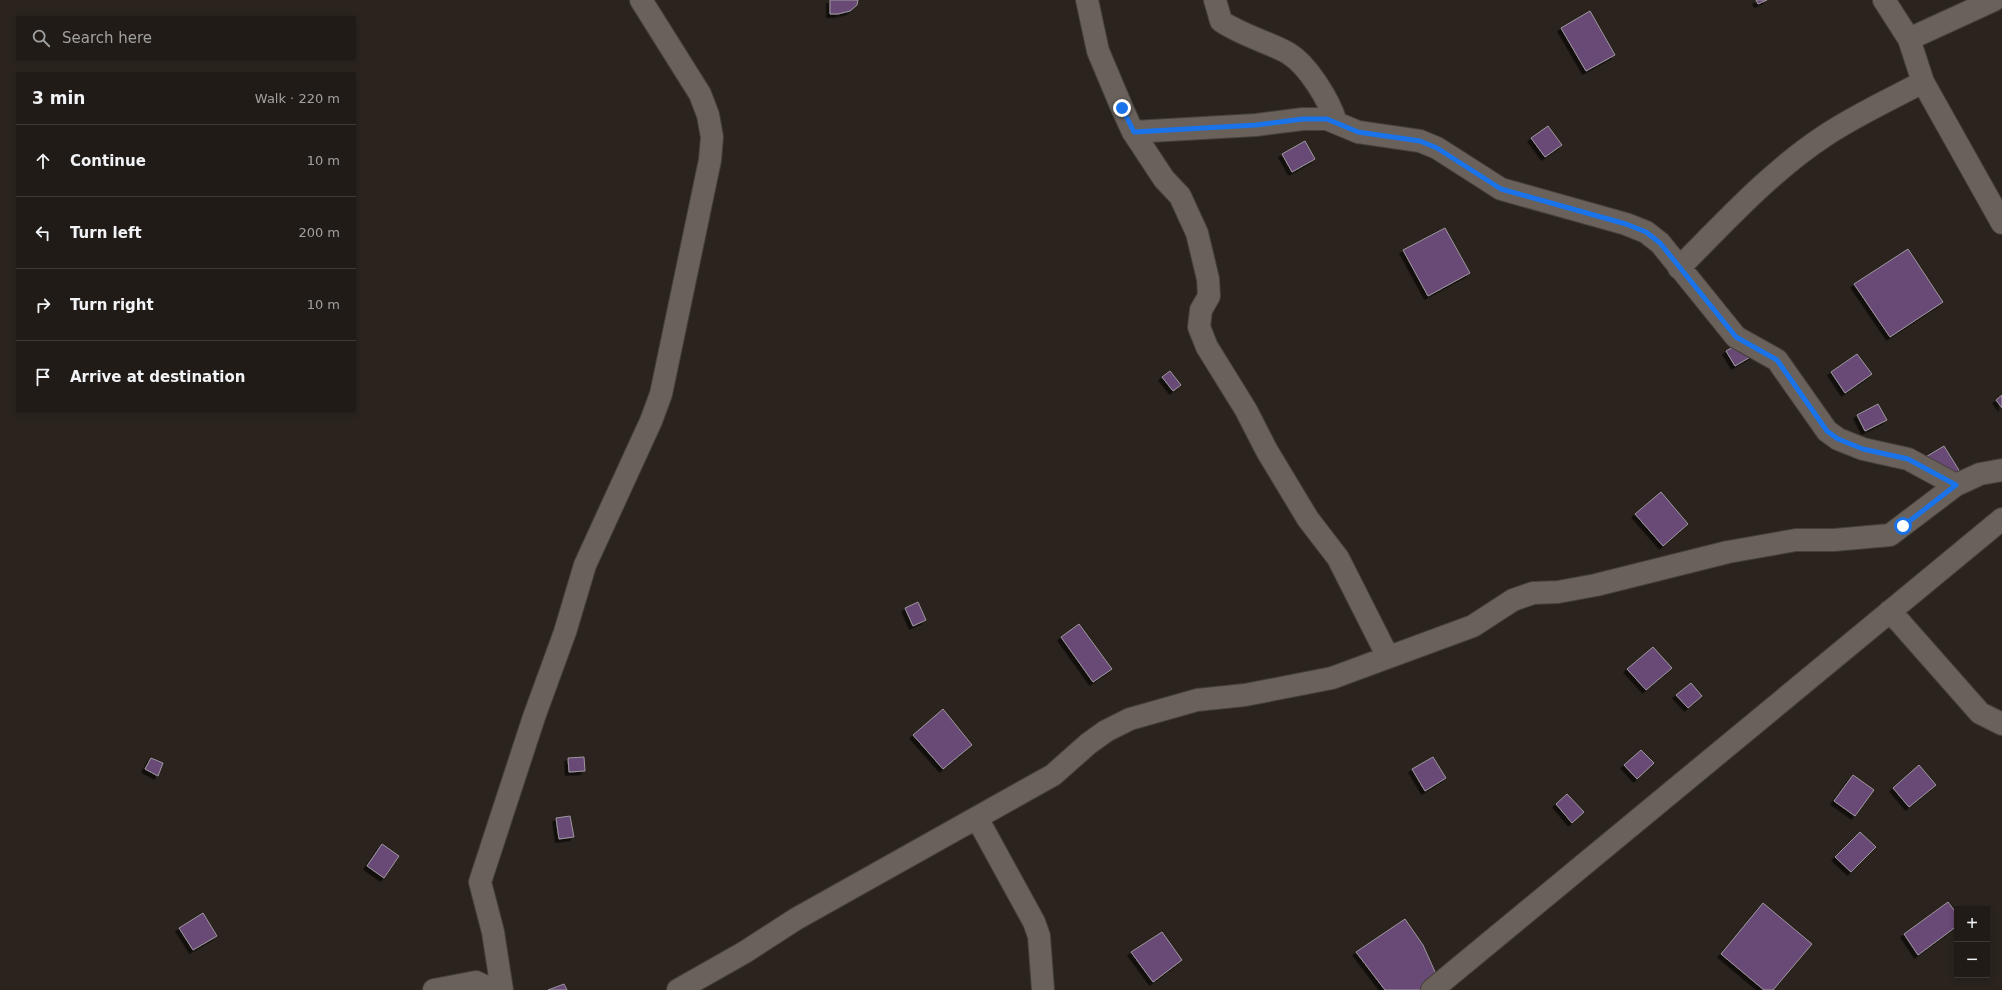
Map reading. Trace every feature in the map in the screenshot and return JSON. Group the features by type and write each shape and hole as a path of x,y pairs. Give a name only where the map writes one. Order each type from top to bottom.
{"street":[{"path":"502,990 493,932 480,882 534,717 565,632 584,565 651,421 661,394 710,160 712,137 708,115 700,94 641,0"},
{"path":"1087,0 1098,52 1134,132 1164,179 1180,196 1197,233 1208,279 1209,296 1201,310 1199,326 1207,347 1246,410 1267,451 1308,519 1338,558 1388,657"},
{"path":"1215,0 1221,21 1288,53 1299,62 1327,100 1336,122"},
{"path":"1884,0 1909,39 1922,82 2002,223"},
{"path":"1909,39 1994,0"},
{"path":"1679,268 1745,202 1785,165 1826,134 1922,82"},
{"path":"1134,132 1256,125 1303,119 1327,119 1358,132 1420,141 1437,148 1501,189 1626,224 1646,232 1660,243 1736,337 1777,360 1827,431 1838,439 1863,449 1908,459 1956,485"},
{"path":"678,990 745,952 796,919 1053,775 1088,744 1106,731 1130,719 1197,700 1245,695 1332,678 1473,626 1513,600 1533,593 1558,592 1596,585 1670,565 1728,552 1796,540 1849,539 1890,535 1956,485 1980,474 2002,470"},
{"path":"1432,990 2002,519"},
{"path":"1890,611 1980,713 2002,724"},
{"path":"977,818 1034,922 1038,936 1043,990"},
{"path":"434,990 476,982 494,990"}],"building":[{"path":"830,0 858,0 857,5 850,11 830,14"},
{"path":"1756,0 1767,0 1758,4"},
{"path":"1590,11 1615,55 1586,71 1561,28"},
{"path":"1548,126 1562,145 1545,157 1531,138"},
{"path":"1305,141 1315,159 1292,172 1282,154"},
{"path":"1445,228 1470,273 1428,296 1403,250"},
{"path":"1908,249 1943,302 1890,337 1854,284"},
{"path":"1749,338 1757,353 1735,366 1726,351"},
{"path":"1857,354 1872,374 1845,393 1831,372"},
{"path":"1170,371 1181,385 1173,391 1162,377"},
{"path":"2002,395 2002,408 1996,400"},
{"path":"1878,404 1887,420 1865,431 1857,415"},
{"path":"1944,446 1962,475 1924,458"},
{"path":"1661,492 1688,524 1663,546 1635,514"},
{"path":"918,602 926,620 913,626 905,608"},
{"path":"1079,624 1112,669 1093,682 1061,637"},
{"path":"1653,647 1672,668 1646,690 1627,669"},
{"path":"1691,683 1702,696 1688,708 1676,695"},
{"path":"943,709 972,745 943,769 913,735"},
{"path":"1641,750 1654,763 1637,779 1624,765"},
{"path":"584,757 585,771 569,772 568,758"},
{"path":"1433,757 1446,778 1425,791 1412,769"},
{"path":"151,758 163,763 158,776 145,769"},
{"path":"1919,765 1936,785 1909,807 1893,788"},
{"path":"1853,775 1874,790 1855,816 1834,801"},
{"path":"1567,794 1584,812 1572,823 1556,804"},
{"path":"570,816 574,837 559,839 556,818"},
{"path":"1860,832 1876,847 1851,872 1835,857"},
{"path":"382,844 399,856 384,878 367,866"},
{"path":"1948,902 1954,910 1954,928 1918,955 1904,934"},
{"path":"1763,903 1812,944 1773,990 1764,990 1721,954"},
{"path":"203,913 217,936 193,950 179,928"},
{"path":"1405,919 1423,945 1440,983 1424,990 1385,990 1356,952"},
{"path":"1162,932 1182,960 1153,982 1131,952"},
{"path":"564,984 567,990 548,990"}],"route":[{"path":"1122,108 1134,132 1256,125 1303,119 1327,119 1358,132 1381,134 1420,141 1437,148 1501,189 1626,224 1646,232 1660,243 1701,296 1736,337 1777,360 1827,431 1838,439 1863,449 1908,459 1956,485 1903,526"}]}
